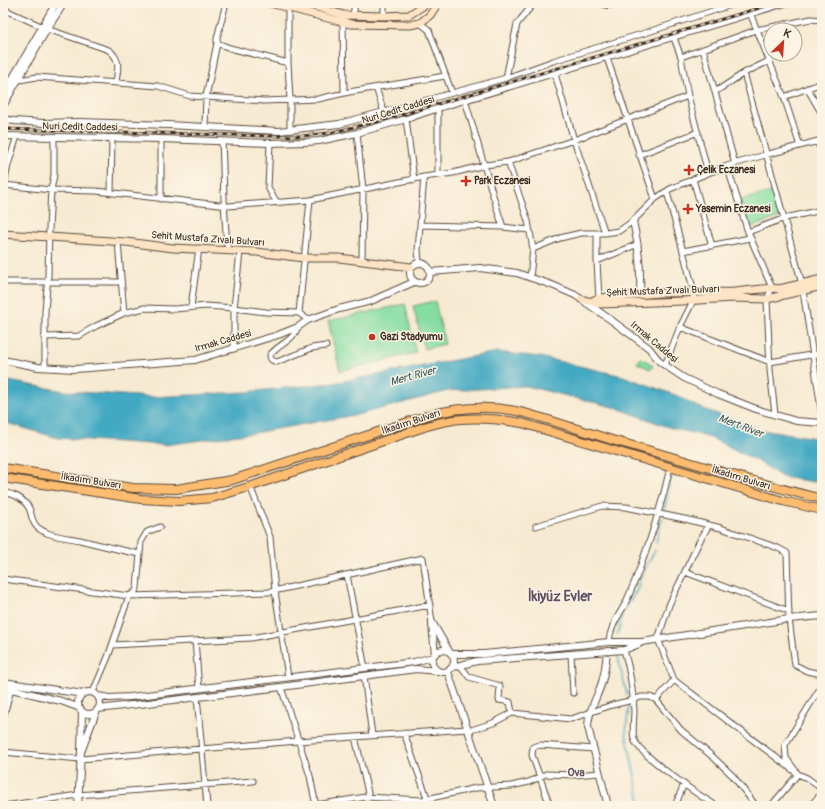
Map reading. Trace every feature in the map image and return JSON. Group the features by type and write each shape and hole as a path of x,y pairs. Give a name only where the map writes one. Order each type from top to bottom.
{"highway":[{"name":"İlkadım Bulvarı","path":"3,468 133,488 176,489 232,480 451,409 488,408 524,413 786,490 822,499"},
{"name":"İlkadım Bulvarı","path":"3,478 149,500 212,498 448,420 500,420 522,423 783,501 822,510"}],"main road":[{"path":"270,3 351,24 410,25 420,23 430,15 438,3"},
{"path":"302,3 344,15 353,16 409,15 423,6 424,3"},
{"name":"Sehit Mustafa Zıvalı Bulvarı","path":"3,234 118,242 173,248 199,248 304,258 339,258 411,267"},
{"name":"Şehit Mustafa Zıvalı Bulvarı","path":"582,299 592,301 693,301 734,298 767,299 822,279"},
{"name":"Şehit Mustafa Zıvalı Bulvarı","path":"599,301 660,293 734,292 772,288 779,289 822,286"}],"street":[{"path":"3,106 19,80 56,3"},
{"path":"3,95 45,28 64,3"},
{"path":"205,127 206,97 217,38 226,3"},
{"path":"353,16 355,3"},
{"path":"384,3 384,16"},
{"path":"506,78 517,24 534,3"},
{"path":"601,3 607,5 619,3"},
{"path":"376,88 384,112 506,78 553,61 737,3"},
{"name":"Nuri Cedit Caddesi","path":"3,136 270,143 319,141 357,133 406,119 785,3"},
{"path":"288,8 290,130"},
{"path":"3,9 45,28 109,50 115,55 118,63 116,82"},
{"path":"750,13 763,47"},
{"path":"681,57 756,30 811,19 822,20"},
{"path":"343,22 344,93"},
{"path":"420,23 430,30 452,93"},
{"path":"674,38 681,57 688,96 708,173"},
{"path":"217,43 230,48 288,63"},
{"path":"703,49 735,164"},
{"path":"607,58 655,199"},
{"path":"715,92 744,73 767,62"},
{"path":"769,62 784,97 800,146"},
{"path":"744,73 765,154 785,218 802,287 822,415"},
{"path":"555,74 574,140 606,233"},
{"path":"3,79 19,80 37,77 116,82 158,86 190,96 264,101 318,99 344,93 445,76"},
{"path":"784,97 822,83"},
{"path":"807,88 822,114"},
{"path":"4,185 51,190 96,191 223,206 310,200 424,177 453,173 485,165 508,162 574,140 688,96"},
{"path":"464,100 503,227"},
{"path":"438,108 438,175"},
{"name":"Nuri Cedit Caddesi","path":"3,119 44,123 80,122 290,130 339,124 384,112"},
{"path":"406,119 414,180"},
{"path":"639,154 698,132"},
{"path":"357,133 363,190 362,261"},
{"path":"3,207 4,185 8,165 17,136"},
{"path":"45,367 44,337 48,283 51,190 54,175 54,137"},
{"path":"110,193 112,138"},
{"path":"161,139 161,199"},
{"path":"222,141 224,182 223,206 228,251"},
{"path":"533,248 560,238 581,233 606,233 619,231 633,221 655,199 693,179 727,166 765,154 820,141 822,151"},
{"path":"270,143 268,187 278,203"},
{"path":"508,162 528,221 533,248 530,278"},
{"path":"727,166 750,238 772,288 767,299 770,362 775,414"},
{"path":"419,262 418,250 424,177"},
{"path":"693,179 712,246"},
{"path":"665,365 680,327 693,301 694,292 667,192"},
{"path":"299,313 310,200"},
{"path":"748,232 785,218 822,210"},
{"path":"633,221 638,244 641,276 640,295"},
{"path":"421,225 503,227 529,230"},
{"path":"598,233 597,262 599,301"},
{"path":"683,251 750,238"},
{"path":"118,242 124,312"},
{"path":"597,262 638,244"},
{"path":"191,307 199,248"},
{"path":"234,349 234,308 240,252"},
{"path":"419,262 428,266 430,272 429,278 424,282 414,282 410,274 411,267 419,262"},
{"name":"Irmak Caddesi","path":"430,272 480,268 517,274 569,292 582,299 649,348 660,362 684,378 718,394 756,409 796,421 822,423"},
{"path":"3,282 121,282"},
{"name":"Irmak Caddesi","path":"3,360 38,367 75,368 195,360 278,335 298,327 308,320 339,309 371,301 414,282"},
{"path":"44,337 79,336 124,312 144,308 175,309 206,306 234,308 266,312 299,313 308,320"},
{"path":"298,327 295,334 270,354 270,358 273,361 277,362 312,348 326,346"},
{"path":"680,327 770,362 822,353"},
{"path":"609,642 612,625 625,604 638,572 665,492 670,468"},
{"path":"250,486 270,537 275,591 288,677"},
{"path":"3,493 8,493 20,498 29,508 32,519 38,527 51,534 67,539 79,540 140,554"},
{"path":"536,526 602,506 626,507 710,525 778,548 787,553 789,619 795,665 807,671 822,674"},
{"path":"710,525 699,542 668,605 658,639 674,680 798,774 807,778 822,789"},
{"path":"81,752 101,703 96,694 129,596 135,592 137,588 141,542 147,532 160,527"},
{"path":"3,579 129,596 270,592 423,558 432,622 433,664 437,671"},
{"path":"685,572 789,612"},
{"path":"347,575 365,668"},
{"path":"112,646 251,638 356,620 430,605"},
{"path":"3,682 83,694 86,692 109,698 130,697 414,662 434,656 441,650 450,653 484,654 609,642 642,642 789,619 822,616"},
{"path":"432,622 455,660 456,666 469,677 500,686 499,700 510,702 512,713"},
{"path":"195,641 199,688"},
{"path":"3,688 61,701 89,714 97,710 416,669 444,673 456,666 477,661 624,650 642,642"},
{"path":"624,650 630,672 633,700 634,738 638,746 676,779 717,806"},
{"path":"607,651 603,681 588,718 588,727 608,806"},
{"path":"571,654 573,694"},
{"path":"448,672 494,806"},
{"path":"364,676 372,736"},
{"path":"656,700 674,680"},
{"path":"798,774 786,758 785,745 822,685"},
{"path":"281,687 310,776 316,805 369,797 422,800 476,788 511,786 529,782 546,774 575,775 599,773"},
{"path":"3,718 11,689"},
{"path":"78,806 81,752 81,709 79,699 83,694"},
{"path":"197,697 207,806"},
{"path":"3,752 80,759 404,733 468,730 493,723 512,713 571,719 612,705 641,697 650,697 656,700 681,730 733,776 756,806"},
{"path":"404,733 430,806"},
{"path":"355,737 369,797"},
{"path":"550,806 532,755 533,747 540,745 594,749"},
{"path":"771,806 798,774"},
{"path":"4,806 78,795 253,781"},
{"path":"675,806 684,784"},
{"path":"810,806 822,793"}],"green space":[{"path":"772,192 780,215 778,218 751,227 747,225 740,200"},
{"path":"435,301 445,344 424,349 413,306"},
{"name":"Gazi Stadyumu","path":"405,304 416,353 340,371 328,321"},
{"path":"641,358 653,367 650,369 637,363"}],"water":[{"name":"Mert River","path":"497,352 540,357 623,376 678,396 694,405 762,431 773,431 822,439 822,482 782,477 759,462 711,438 668,427 617,408 526,386 448,391 361,414 254,433 165,445 58,438 3,422 3,380 64,391 152,397 246,392 333,383"}],"waterway":[{"path":"664,512 671,477"},
{"path":"656,543 662,518"},
{"path":"623,613 637,590 640,579 655,550"},
{"path":"618,634 622,616"},
{"path":"617,655 627,694"},
{"path":"629,704 626,733 641,806"}],"railway":[{"path":"3,129 267,136 302,136 329,133 384,120 776,3"}],"place":[{"name":"Çelik Eczanesi","path":"689,170"},
{"name":"Park Eczanesi","path":"466,181"},
{"name":"Yasemin Eczanesi","path":"688,209"},
{"name":"Gazi Stadyumu","path":"372,337"}],"district":[{"name":"İkiyüz Evler","path":"560,596"},
{"name":"Ova","path":"576,772"}]}
